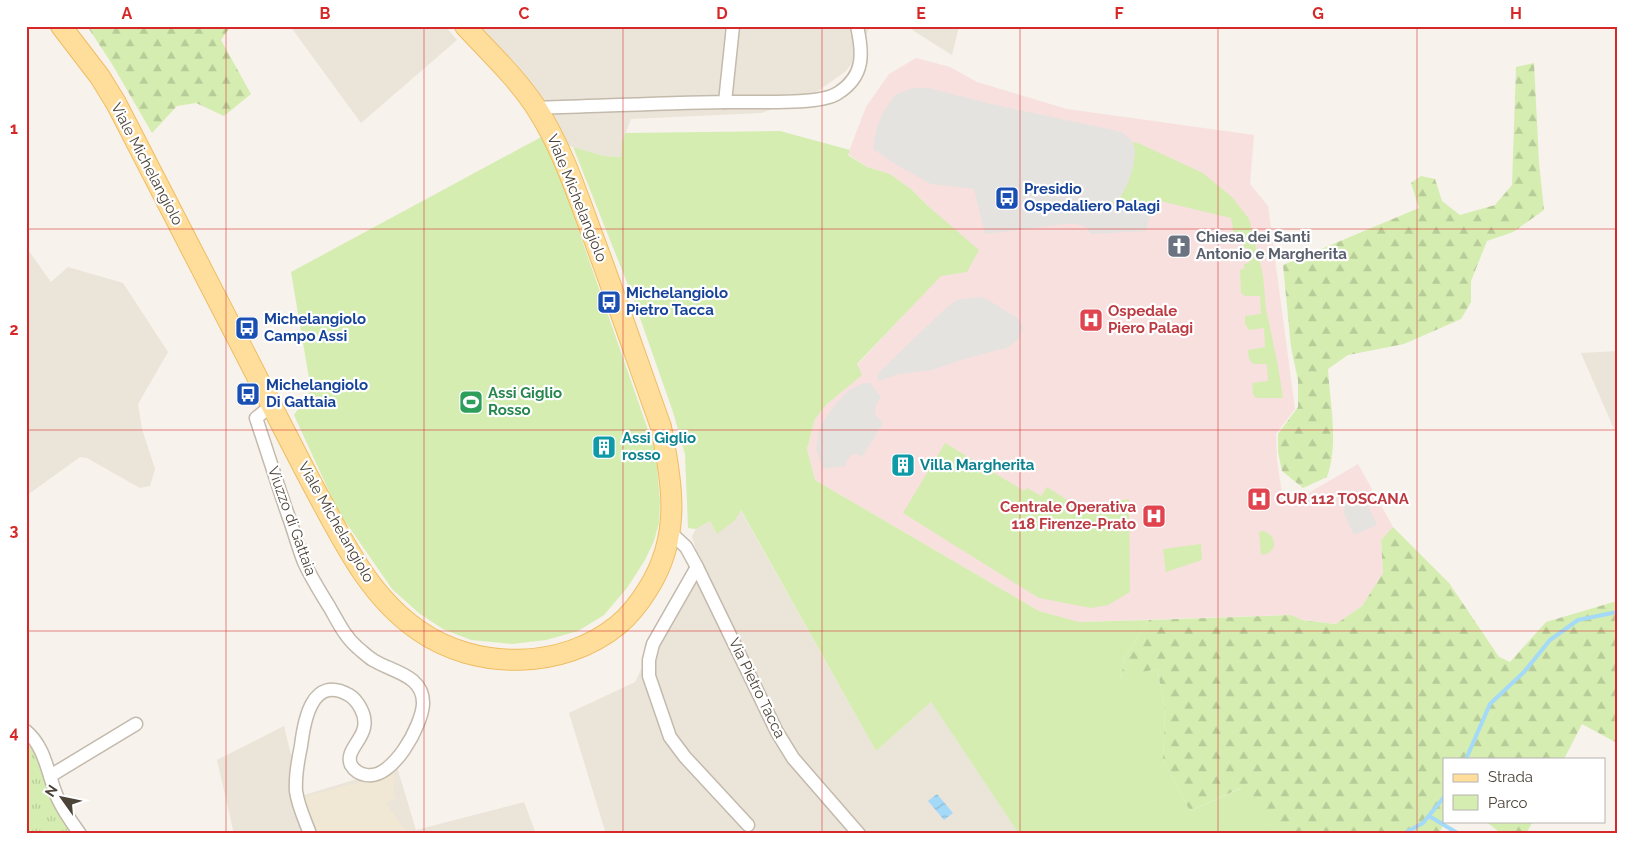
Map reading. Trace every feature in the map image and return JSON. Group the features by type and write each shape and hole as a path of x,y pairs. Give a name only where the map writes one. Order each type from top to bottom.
{"main road":[{"name":"Viale Michelangiolo","path":"61,26 100,77 116,103 271,406 364,576 396,611 418,630 442,644 470,655 496,659 541,658 566,652 599,638 620,623 645,594 658,572 666,553 671,533 672,512 668,457 661,427 569,172 536,108 515,80 464,26"}],"street":[{"path":"725,102 733,26"},
{"path":"536,108 824,99 838,94 847,86 860,66 861,49 857,26"},
{"name":"Viuzzo di Gattaia","path":"271,406 256,418 308,570 342,629 352,642 373,660 413,679 423,697 420,720 398,756 384,771 369,776 359,772 352,766 350,760 352,749 365,727 364,716 356,701 344,693 330,690 322,693 312,702 305,719 296,780 299,804 310,834"},
{"name":"Via Pietro Tacca","path":"671,533 686,547 697,567 777,732 793,758 859,834"},
{"path":"697,567 653,644 649,660 649,676 670,737 685,757 748,824"},
{"path":"50,776 136,724"},
{"path":"26,730 40,746 62,808 80,834"}],"shaded area":[{"path":"290,26 445,26 457,40 361,123"},
{"path":"480,26 870,26 859,53 846,71 818,91 762,113 631,119 622,143 622,157 604,156 566,145 547,111 516,64"},
{"path":"906,26 959,26 952,55"},
{"name":"Ospedale Piero Palagi","path":"916,58 950,67 977,82 1067,109 1254,135 1250,184 1268,206 1295,409 1276,434 1277,461 1282,493 1295,501 1358,464 1393,527 1381,540 1383,573 1362,606 1336,624 1298,619 1291,615 1078,622 1039,611 815,480 807,449 815,419 827,404 861,375 857,365 941,275 967,272 929,207 912,190 890,174 867,167 848,154 866,107 889,74"},
{"path":"912,88 929,88 991,104 1122,132 1133,142 1135,153 1133,167 1121,196 1111,202 1151,211 1146,231 1091,234 1086,227 1073,223 985,234 974,189 931,184 873,149 877,127 883,112 895,95"},
{"path":"26,247 51,282 68,267 123,283 168,352 138,404 142,429 155,469 150,486 140,488 87,458 80,457 26,496"},
{"path":"977,297 985,298 1019,319 1023,328 1020,338 1007,348 964,359 932,370 899,374 878,381 878,373 946,308 957,300"},
{"path":"1617,351 1617,436 1581,353"},
{"path":"864,383 870,383 881,397 876,405 875,415 883,423 862,457 857,454 851,455 847,460 846,466 822,469 816,448 821,424 848,391"},
{"path":"1363,491 1365,500 1377,525 1354,535 1344,513 1345,495"},
{"path":"740,509 876,751 931,702 1017,831 1014,834 606,834 569,713 635,682 696,550 692,536 696,529 710,521 717,534"},
{"path":"284,726 301,796 397,767 416,830 524,802 536,834 234,834 217,760"},
{"path":"390,772 396,776 393,792 396,799 386,803 408,834 319,834 303,797 375,778"}],"green space":[{"path":"87,26 231,26 221,40 251,94 224,116 196,103 177,106 152,133 112,64"},
{"path":"1534,63 1539,163 1544,210 1513,232 1487,241 1471,281 1471,302 1461,319 1404,344 1348,355 1328,369 1333,423 1331,464 1327,477 1303,488 1282,471 1278,452 1278,434 1298,407 1298,380 1291,347 1283,265 1419,208 1411,183 1421,176 1435,179 1442,201 1460,215 1495,205 1512,185 1516,67"},
{"path":"780,131 850,150 848,155 867,167 890,174 912,190 979,250 967,272 941,276 857,364 862,375 827,404 815,419 807,449 815,480 1039,611 1079,622 1149,620 1124,658 1121,679 1157,668 1165,709 1163,760 1190,811 1242,788 1277,834 1014,834 1017,831 931,702 876,751 741,510 735,520 717,534 710,521 696,529 688,528 685,454 673,412 632,295 573,147 604,156 621,157 625,133"},
{"name":"Assi Giglio Rosso","path":"543,136 558,171 654,447 660,502 659,523 654,541 645,560 627,588 604,615 578,631 546,640 512,644 471,640 443,629 420,614 392,589 338,511 294,415 311,390 291,272"},
{"path":"1133,142 1203,173 1233,198 1249,219 1263,275 1266,309 1283,398 1256,398 1253,394 1252,383 1268,381 1267,364 1253,364 1249,359 1248,350 1265,347 1264,328 1249,330 1245,324 1245,316 1261,314 1260,296 1245,296 1241,293 1240,269 1244,270 1244,264 1249,263 1247,248 1244,248 1242,240 1235,240 1231,218 1160,201 1157,211 1111,202 1121,196 1135,153"},
{"path":"945,443 1024,491 1027,488 1041,496 1047,487 1089,514 1097,504 1129,499 1130,592 1108,605 1091,608 1039,598 903,513"},
{"path":"1393,527 1449,583 1499,657 1510,662 1546,622 1617,601 1617,743 1582,724 1565,758 1443,758 1443,822 1445,822 1439,834 1277,834 1241,788 1190,811 1163,760 1165,709 1157,668 1121,680 1124,658 1149,620 1291,615 1302,620 1336,624 1362,606 1383,573 1381,540"},
{"path":"1264,531 1272,537 1274,547 1269,553 1261,555 1259,532"},
{"path":"1201,544 1202,560 1166,572 1163,549"},
{"path":"26,737 29,739 75,834 26,834"},
{"path":"1486,822 1532,822 1526,834 1502,834"}],"water":[{"path":"937,794 953,813 944,820 928,801"}],"waterway":[{"path":"1466,758 1490,704 1524,672 1550,640 1578,620 1617,612"},
{"path":"1403,834 1423,823 1443,798"},
{"path":"1429,816 1459,834"}],"place":[{"name":"Presidio Ospedaliero Palagi","path":"1007,198"},
{"name":"Chiesa dei Santi Antonio e Margherita","path":"1179,246"},
{"name":"Michelangiolo Pietro Tacca","path":"609,302"},
{"name":"Ospedale Piero Palagi","path":"1091,320"},
{"name":"Michelangiolo Campo Assi","path":"247,328"},
{"name":"Michelangiolo Di Gattaia","path":"248,394"},
{"name":"Assi Giglio Rosso","path":"471,402"},
{"name":"Assi Giglio rosso","path":"604,447"},
{"name":"Villa Margherita","path":"903,465"},
{"name":"CUR 112 TOSCANA","path":"1259,499"},
{"name":"Centrale Operativa 118 Firenze-Prato","path":"1154,516"}]}
